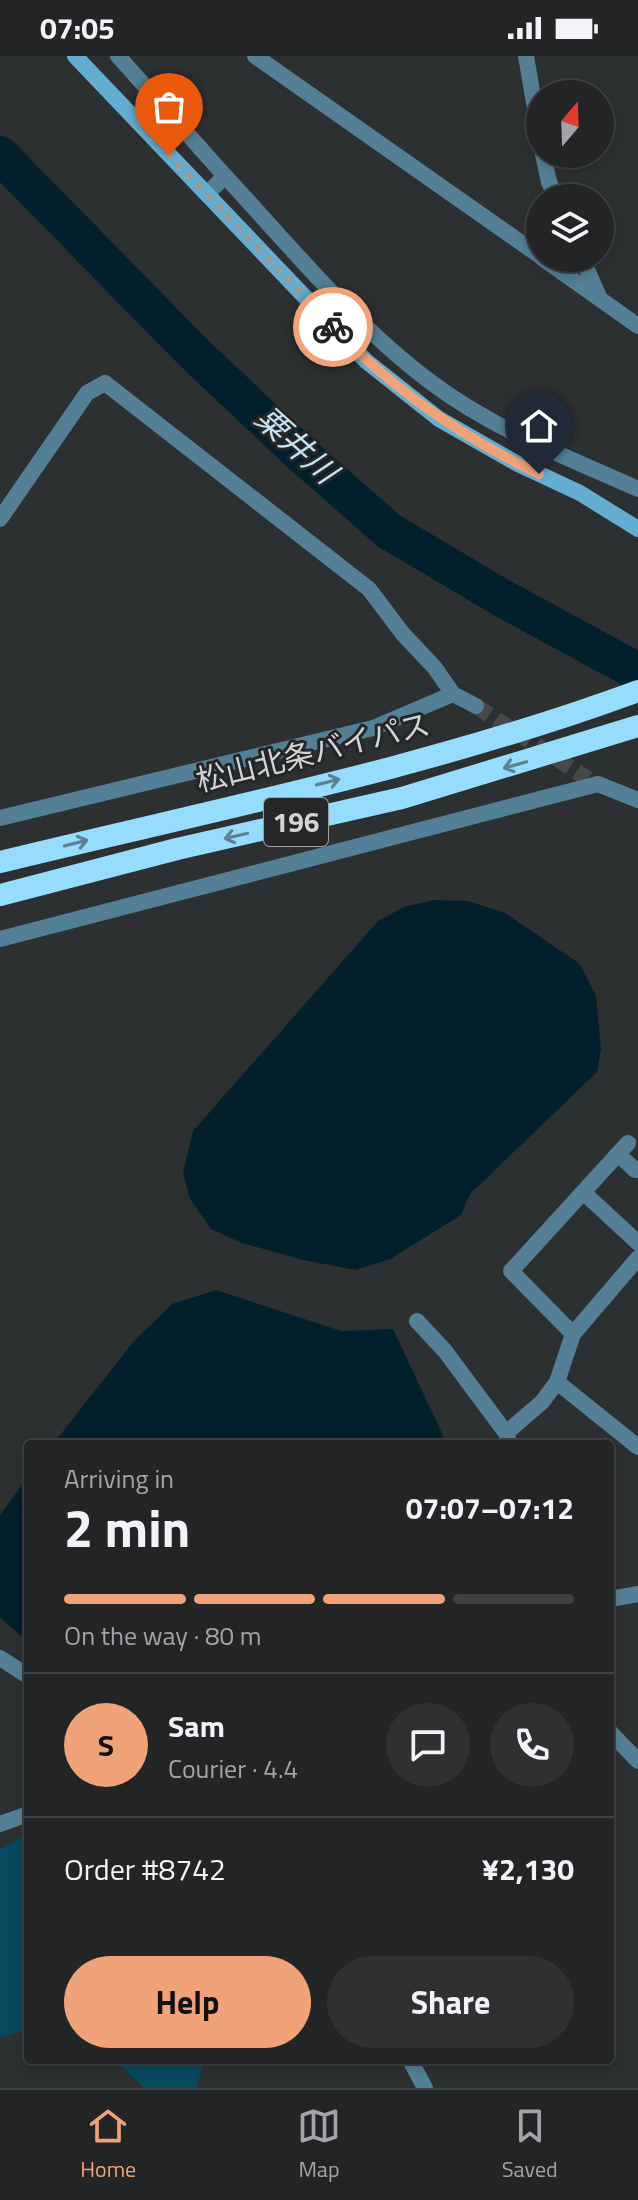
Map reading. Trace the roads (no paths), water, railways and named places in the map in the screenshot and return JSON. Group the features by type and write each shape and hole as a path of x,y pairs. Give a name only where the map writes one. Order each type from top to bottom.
{"highway":[{"name":"松山北条バイパス","path":"0,862 390,767 581,712 638,691"},
{"name":"松山北条バイパス","path":"0,895 177,849 402,798 638,726"}],"main road":[{"path":"75,56 366,361 439,419 518,464 580,493 638,529"}],"street":[{"path":"118,56 336,296 387,345 434,384 496,422 638,489"},
{"path":"255,56 526,246"},
{"path":"526,56 530,80"},
{"path":"207,194 225,176"},
{"path":"562,272 638,326"},
{"path":"588,272 600,299"},
{"path":"0,519 87,393 105,383 369,589 453,694 476,706"},
{"path":"0,818 373,728 453,694"},
{"path":"0,939 593,782 638,800"},
{"path":"573,1334 511,1271 623,1149 635,1170"},
{"path":"583,1192 638,1243"},
{"path":"417,1321 445,1351 508,1438 557,1382 573,1334 638,1258"},
{"path":"557,1382 638,1447"},
{"path":"614,1598 638,1594"},
{"path":"0,1658 24,1673"},
{"path":"614,1736 638,1761"},
{"path":"0,1824 24,1815"},
{"path":"412,2064 425,2088"}],"waterway":[{"name":"粟井川","path":"0,155 193,352 389,531 502,598 629,667 638,675"}],"tunnel":[{"path":"476,706 588,779"}]}
